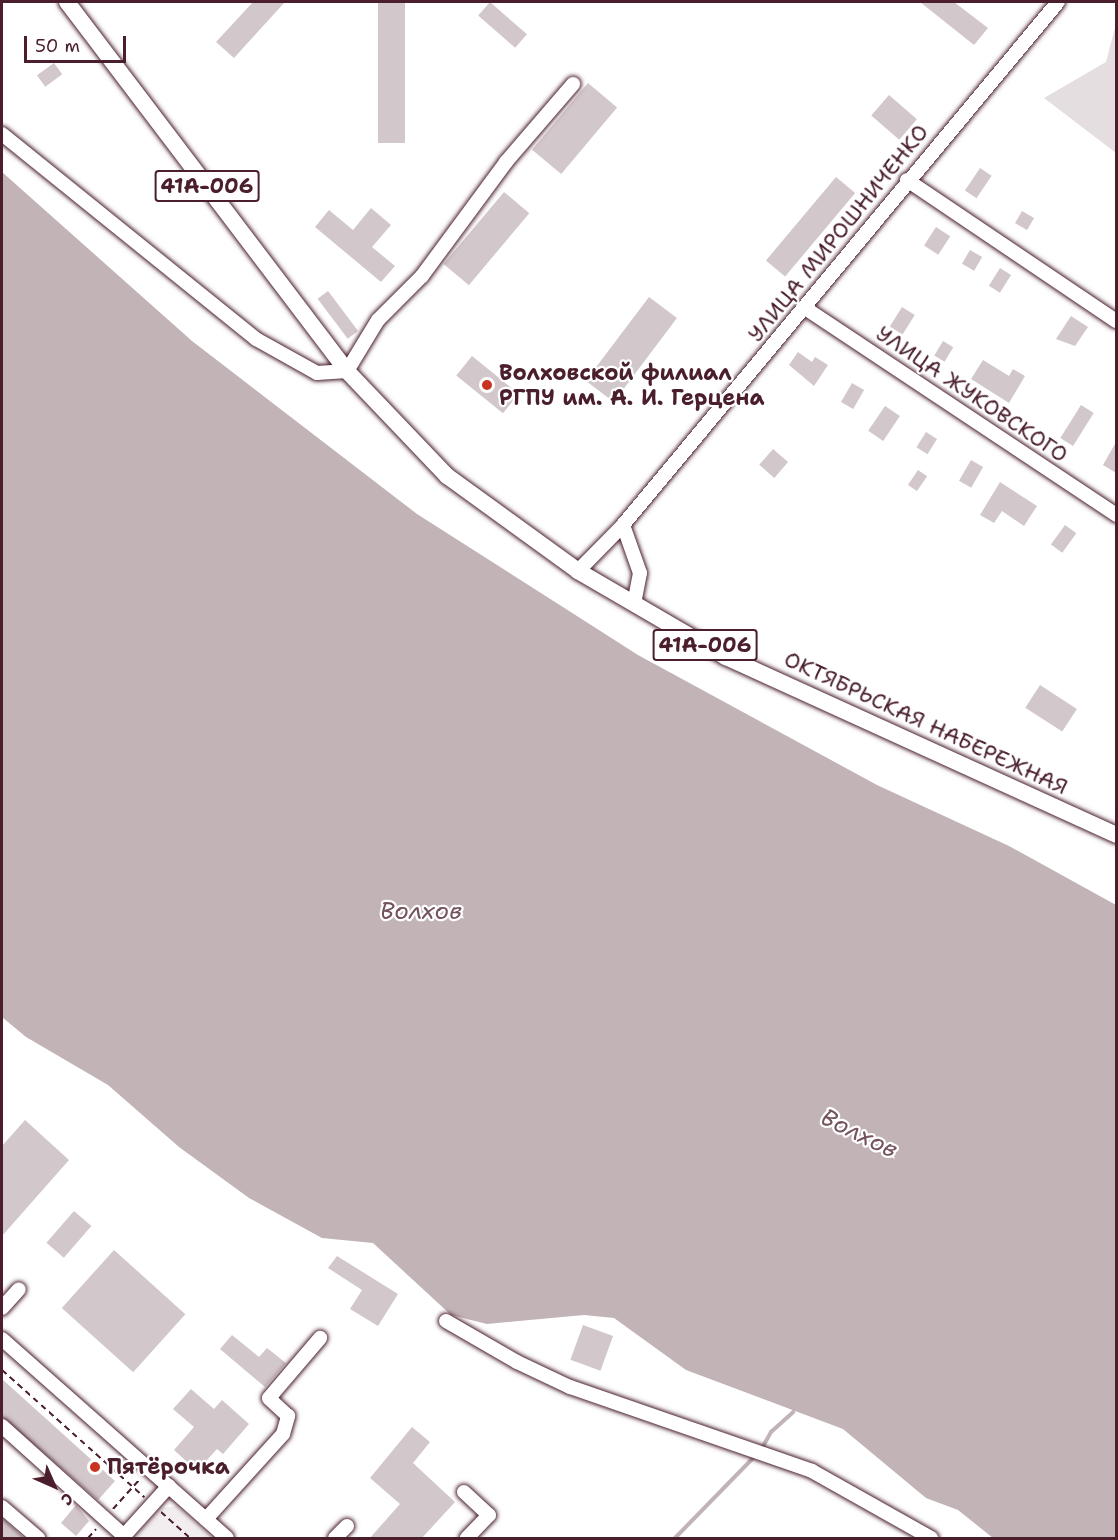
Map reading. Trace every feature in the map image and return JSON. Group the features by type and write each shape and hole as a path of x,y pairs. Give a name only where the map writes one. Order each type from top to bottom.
{"main road":[{"name":"41А-006","path":"68,2 347,371"},
{"name":"ОКТЯБРЬСКАЯ НАБЕРЕЖНАЯ","path":"347,371 447,476 578,571 726,657 1116,835"}],"street":[{"name":"УЛИЦА МИРОШНИЧЕНКО","path":"578,571 623,525 806,308 907,180 1058,2"},
{"path":"2,134 256,339 317,373 347,371 378,320 422,276 506,162 573,84"},
{"path":"907,180 1116,321"},
{"name":"УЛИЦА ЖУКОВСКОГО","path":"806,308 1116,515"},
{"path":"623,525 640,573 634,603"},
{"path":"2,1308 19,1289"},
{"path":"446,1321 516,1362 570,1387 813,1471 931,1539"},
{"path":"206,1519 283,1434 288,1416 269,1398 320,1338"},
{"path":"2,1339 227,1539"},
{"path":"2,1426 123,1537 169,1486"},
{"path":"464,1492 489,1515 467,1539"},
{"path":"2,1507 38,1539"},
{"path":"335,1539 346,1526"}],"path":[{"path":"2,1370 190,1539"},
{"path":"88,1539 149,1468"}],"shaded area":[{"path":"1116,24 1116,153 1044,98 1106,62"},
{"path":"177,1506 213,1538 133,1538 161,1508"}],"water":[{"name":"Волхов","path":"2,172 192,341 417,514 638,655 877,785 1009,846 1116,905 1116,1538 993,1538 958,1510 926,1498 843,1429 686,1370 614,1318 584,1315 487,1324 451,1315 373,1243 322,1238 249,1198 179,1147 108,1085 26,1037 2,1017"}],"building":[{"path":"253,2 285,2 234,58 216,42"},
{"path":"378,2 405,2 405,143 378,143"},
{"path":"490,2 527,34 515,48 478,16"},
{"path":"920,2 954,2 988,28 974,45"},
{"path":"54,63 62,74 45,87 37,75"},
{"path":"588,83 617,107 561,174 532,150"},
{"path":"889,95 917,119 899,140 871,115"},
{"path":"980,168 992,176 977,198 965,190"},
{"path":"836,177 855,193 785,277 766,260"},
{"path":"504,192 529,213 469,285 444,264"},
{"path":"371,208 391,225 372,247 395,266 381,282 315,227 329,210 353,230"},
{"path":"1022,211 1034,218 1027,230 1015,223"},
{"path":"936,227 950,236 938,255 924,245"},
{"path":"970,250 982,257 974,271 962,264"},
{"path":"1000,268 1011,275 1000,293 989,286"},
{"path":"328,291 358,331 348,339 318,299"},
{"path":"649,297 677,318 614,402 586,381"},
{"path":"902,307 915,315 903,334 890,327"},
{"path":"1071,316 1088,327 1075,346 1056,339"},
{"path":"943,341 953,347 945,362 934,356"},
{"path":"798,352 812,362 815,357 828,365 814,386 789,365"},
{"path":"472,356 519,394 503,413 456,375"},
{"path":"983,360 1009,376 1013,369 1025,376 1009,403 971,379"},
{"path":"852,383 864,390 853,409 841,402"},
{"path":"1081,405 1094,413 1073,446 1060,438"},
{"path":"885,406 900,416 883,441 868,431"},
{"path":"926,432 937,439 927,454 916,447"},
{"path":"1116,442 1116,473 1103,465"},
{"path":"773,449 788,462 774,478 759,465"},
{"path":"971,460 983,467 971,488 959,481"},
{"path":"918,470 927,476 917,491 908,485"},
{"path":"1000,482 1037,506 1024,526 1002,511 994,523 980,515"},
{"path":"1065,525 1076,533 1062,553 1051,544"},
{"path":"1040,685 1077,709 1062,732 1025,708"},
{"path":"25,1120 69,1160 2,1236 2,1146"},
{"path":"74,1211 91,1226 64,1258 46,1243"},
{"path":"114,1250 185,1314 133,1372 62,1308"},
{"path":"337,1256 398,1294 378,1326 350,1309 362,1290 328,1268"},
{"path":"583,1325 613,1336 600,1371 570,1360"},
{"path":"232,1335 259,1357 267,1348 286,1363 265,1387 220,1349"},
{"path":"2,1379 115,1481 98,1500 2,1417"},
{"path":"191,1389 214,1409 222,1400 249,1424 223,1454 217,1449 197,1471 174,1450 194,1427 173,1409"},
{"path":"412,1427 430,1442 413,1463 455,1502 421,1539 369,1539 400,1504 370,1478"},
{"path":"76,1505 89,1521 76,1536 61,1523"},
{"path":"2,1518 25,1539 2,1539"}],"waterway":[{"path":"761,1450 771,1432 793,1412"},
{"path":"675,1538 756,1455"}],"place":[{"name":"Волховской филиал РГПУ им. А. И. Герцена","path":"487,385"},
{"name":"Пятёрочка","path":"95,1467"}]}
